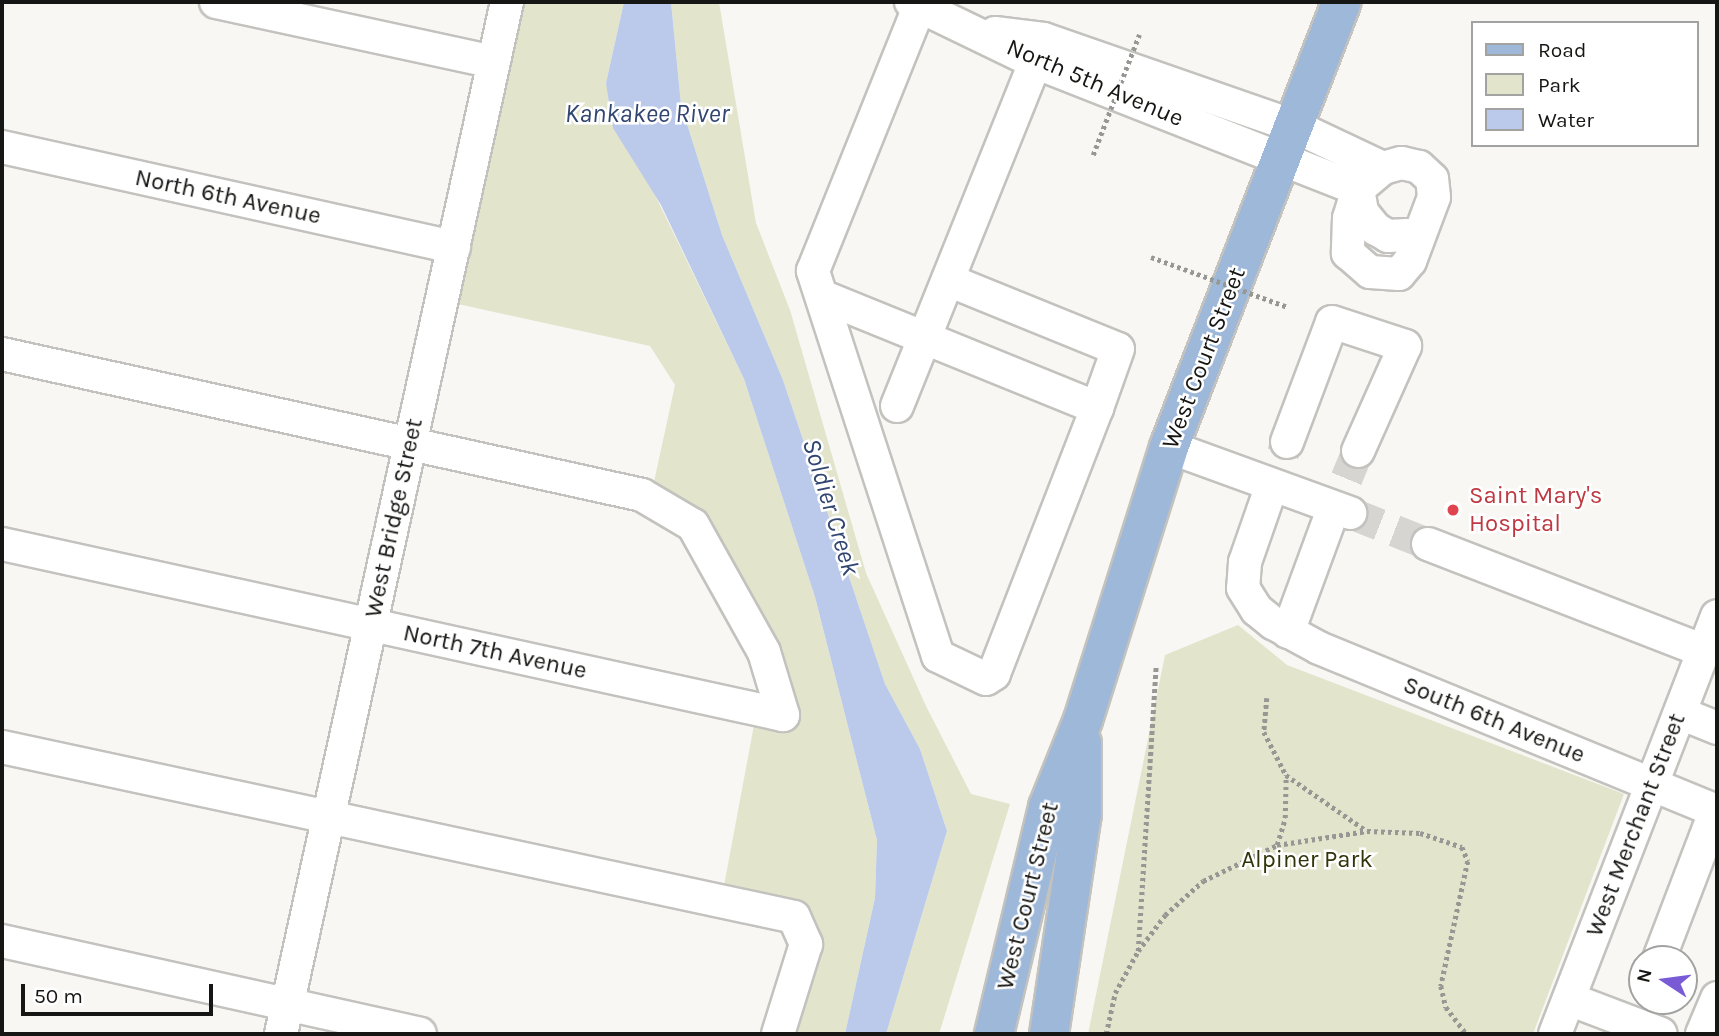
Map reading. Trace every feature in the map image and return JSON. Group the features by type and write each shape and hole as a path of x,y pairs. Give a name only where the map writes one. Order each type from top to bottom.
{"main road":[{"name":"West Court Street","path":"994,1034 1048,807 1083,720 1170,447 1342,2"},
{"name":"West Court Street","path":"1049,1034 1082,814 1083,720"}],"street":[{"path":"216,2 493,62"},
{"name":"West Bridge Street","path":"284,1020 507,2"},
{"path":"916,4 813,271 824,297 841,362 938,656 986,679 994,674 1118,349 948,280"},
{"name":"North 5th Avenue","path":"916,4 977,30 1035,62 1288,142"},
{"path":"977,30 1044,39 1288,142 1383,168"},
{"path":"897,406 1035,62"},
{"path":"1288,142 1358,189 1362,212 1376,229 1388,236 1407,235"},
{"name":"North 6th Avenue","path":"2,147 454,247"},
{"path":"1401,163 1419,167 1432,179 1434,197 1410,261 1399,274 1370,272 1348,253 1349,218 1358,189 1383,168 1401,163"},
{"path":"824,297 1097,408"},
{"path":"1287,442 1332,322 1405,346 1358,451"},
{"path":"2,354 410,447"},
{"name":"North 7th Avenue","path":"2,544 783,715 764,652 693,525 642,495 410,447"},
{"path":"1170,447 1339,518 1281,628 1257,610 1243,588 1245,562 1267,499"},
{"path":"1428,544 1704,651"},
{"name":"West Merchant Street","path":"1555,1034 1717,616"},
{"name":"South 6th Avenue","path":"1281,628 1319,648 1716,811"},
{"path":"1680,713 1717,728"},
{"path":"2,747 794,917 806,943 778,1034"},
{"path":"1664,945 1716,811"},
{"path":"2,941 284,1020 420,1034"},
{"path":"1702,1034 1717,998"},
{"path":"1569,999 1646,1020"}],"path":[{"path":"1093,155 1139,35"},
{"path":"1151,257 1287,307"},
{"path":"1138,951 1156,666"},
{"path":"1267,698 1264,732 1286,775 1367,831"},
{"path":"1276,845 1284,818 1286,775"},
{"path":"1106,1034 1115,993 1138,951 1165,915 1203,881 1276,845 1367,831 1420,833 1462,847 1468,862 1441,986 1446,1007 1466,1034"}],"green space":[{"path":"524,2 624,2 606,83 643,170 744,379 815,597 877,840 875,898 845,1034 786,1034 812,943 723,891 754,725 789,732 796,720 792,696 652,491 675,385 650,346 458,304"},
{"path":"671,2 719,2 756,223 790,310 866,573 926,706 971,794 1010,804 939,1034 886,1034 947,831 920,749 885,684 783,380 722,235 681,105"},
{"name":"Alpiner Park","path":"1238,625 1287,665 1624,794 1533,1034 1088,1034 1165,655"}],"water":[{"name":"Kankakee River","path":"624,2 671,2 681,105 722,235 783,380 885,684 920,749 947,831 886,1034 845,1034 875,898 877,840 815,597 744,379 661,205 613,128 606,83"}],"tunnel":[{"path":"1267,499 1287,442"},
{"path":"1328,523 1358,451"},
{"path":"1350,513 1428,544"}],"place":[{"name":"Saint Mary's Hospital","path":"1453,510"}],"water label":[{"name":"Soldier Creek","path":"831,507"}]}
